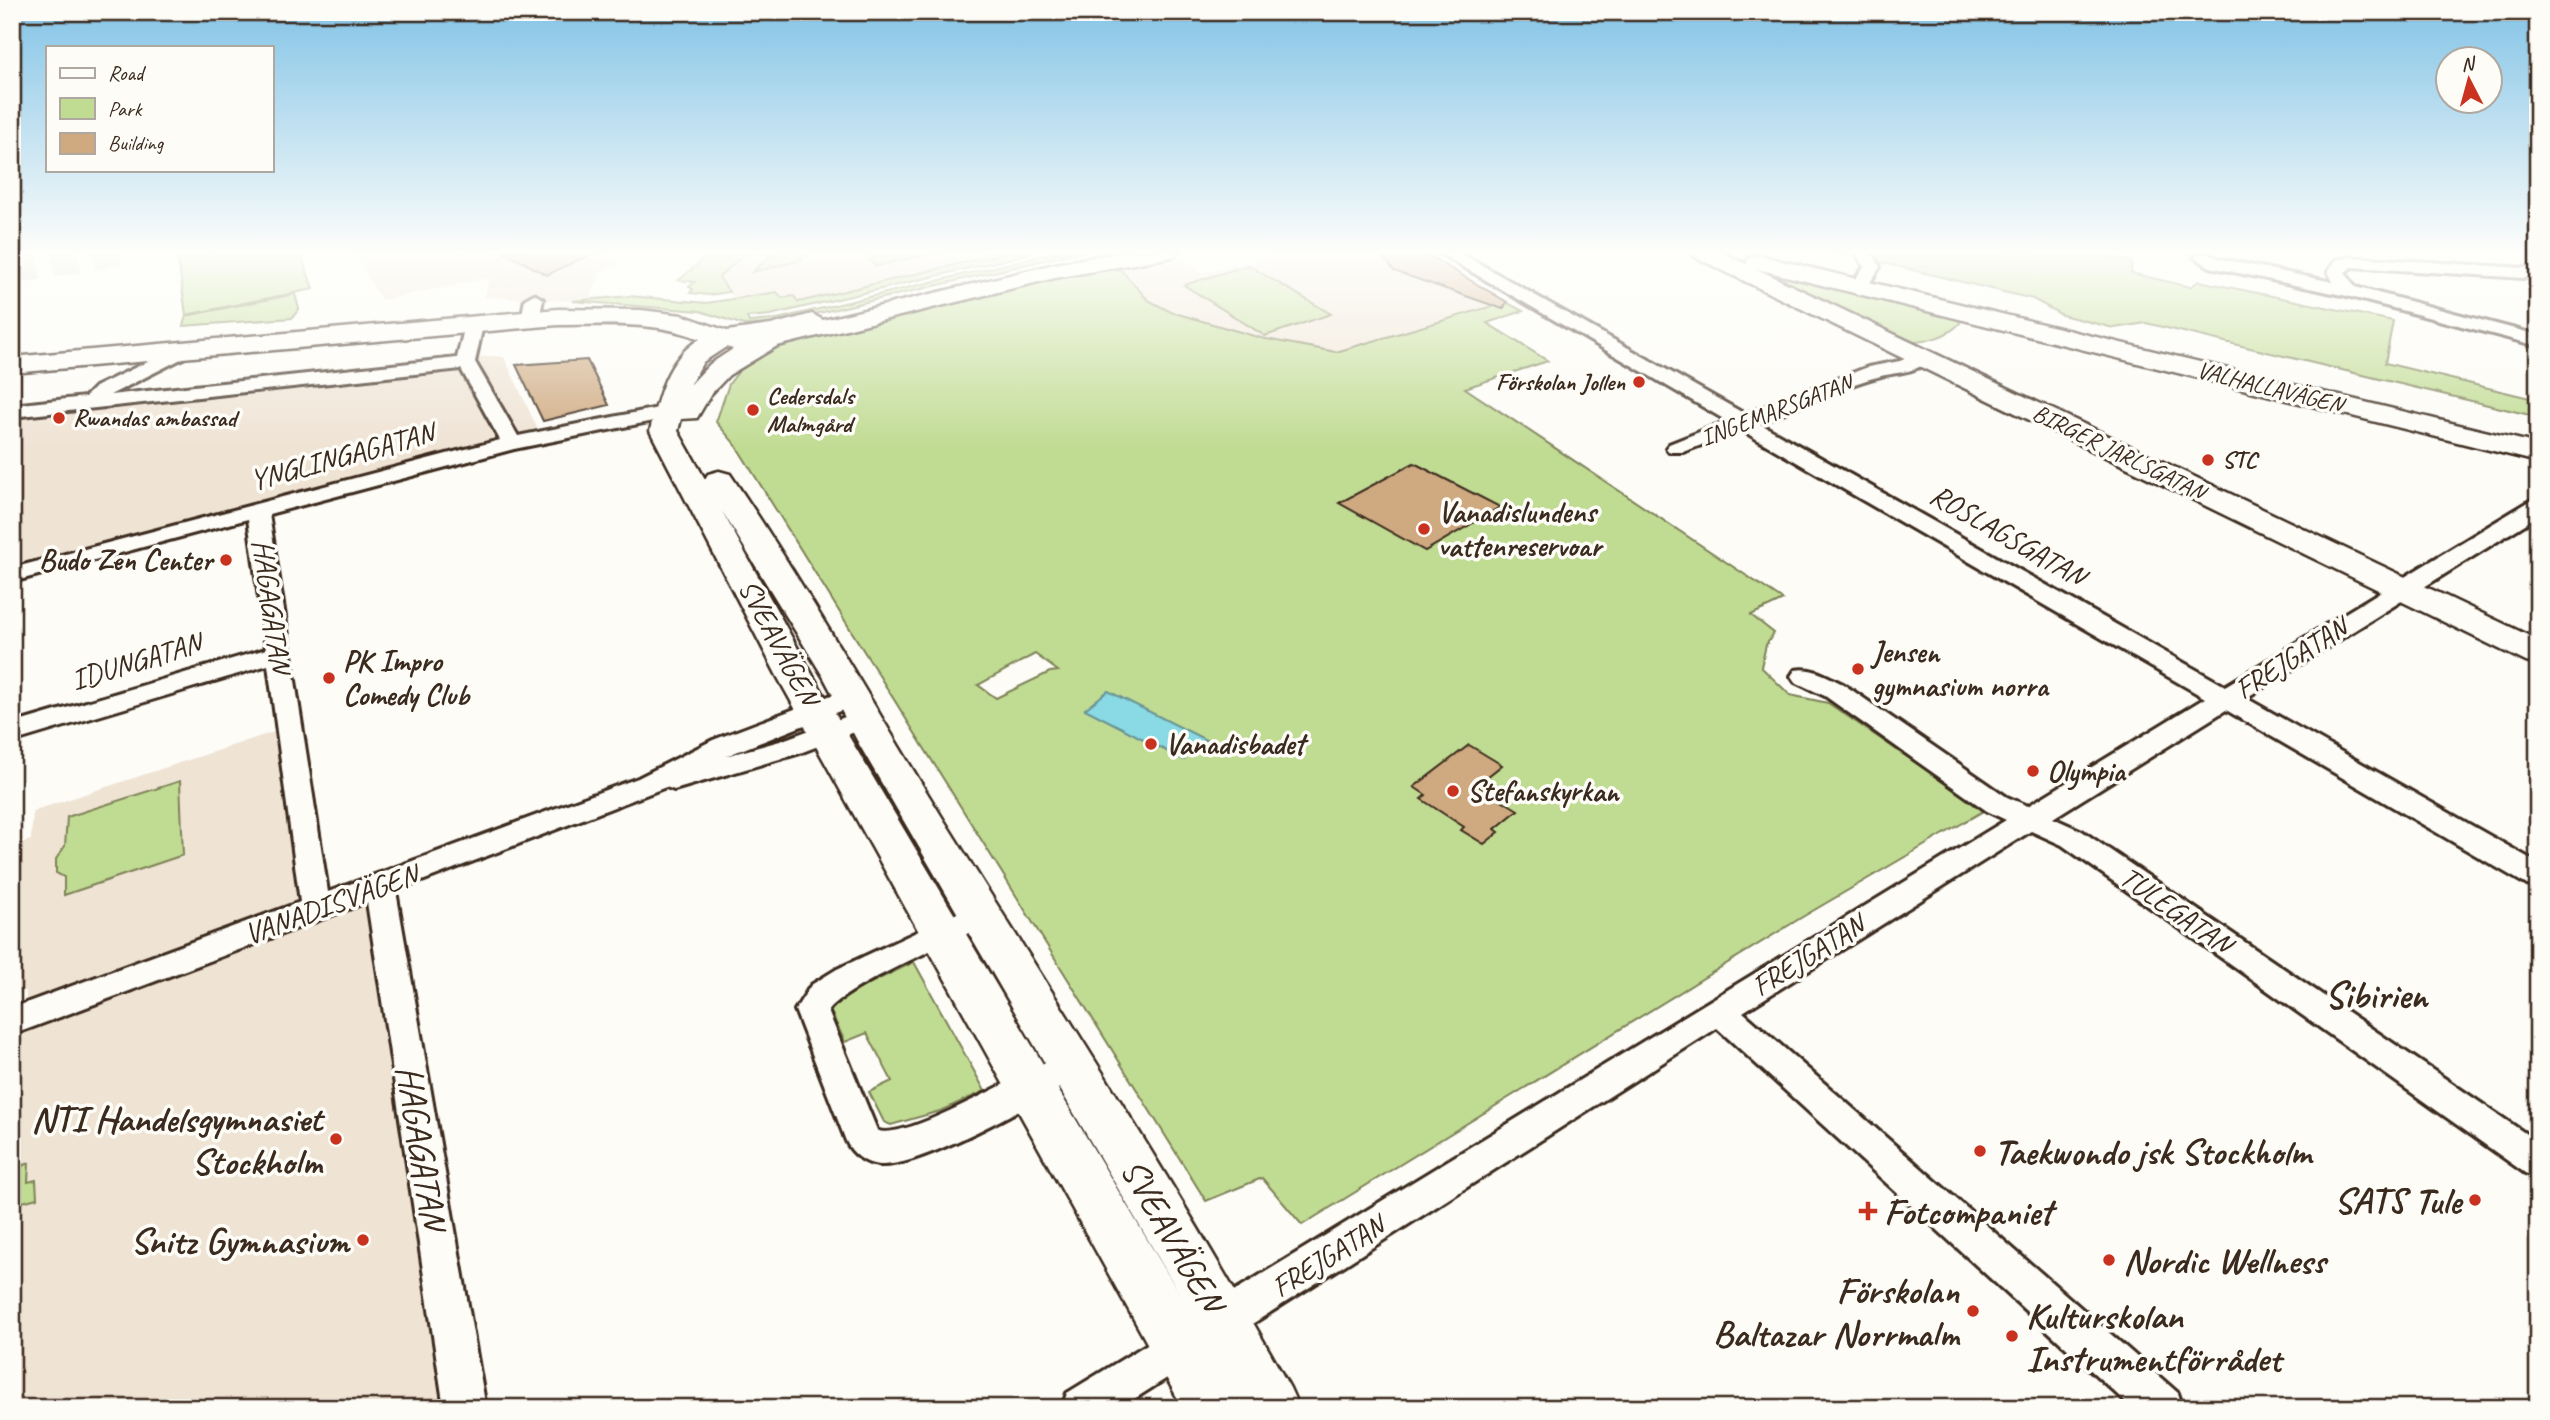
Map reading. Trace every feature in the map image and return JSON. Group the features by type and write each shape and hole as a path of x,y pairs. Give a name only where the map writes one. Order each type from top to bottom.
{"main road":[{"path":"12,355 415,317"},
{"path":"12,365 474,325 504,317"},
{"path":"580,317 641,318 682,323 739,342 775,339 864,317"},
{"path":"775,339 741,355 692,395 673,394 683,372 718,334 785,331 833,317"},
{"name":"BIRGER JARLSGATAN","path":"1838,317 1886,340 1950,331 1943,353 1972,373 2408,586 2538,654"},
{"name":"VALHALLAVÄGEN","path":"1910,317 1950,331 2538,444"},
{"name":"VALHALLAVÄGEN","path":"1927,317 1950,331"},
{"name":"VALHALLAVÄGEN","path":"2015,324 2538,453"},
{"name":"INGEMARSGATAN","path":"1950,331 2015,324"},
{"path":"692,395 718,334"},
{"name":"SVEAVÄGEN","path":"692,395 687,421 761,552 840,715 962,922 1072,1065 1200,1333 1215,1408"},
{"name":"BIRGER JARLSGATAN","path":"2408,586 2538,642"},
{"name":"SVEAVÄGEN","path":"962,922 1031,1085 1200,1333 1270,1408"}],"street":[{"name":"ROSLAGSGATAN","path":"1560,317 2538,877"},
{"path":"2448,317 2538,341"},
{"path":"466,363 474,325"},
{"name":"INGEMARSGATAN","path":"1676,448 1875,371 1905,366 1950,331"},
{"name":"INGEMARSGATAN","path":"1875,371 1895,355 1895,350 1886,340"},
{"path":"90,402 102,391 180,352"},
{"path":"12,411 466,363"},
{"path":"466,363 512,443"},
{"name":"YNGLINGAGATAN","path":"12,575 692,395"},
{"name":"FREJGATAN","path":"1082,1408 1200,1333 1267,1295 1719,1010 2538,506"},
{"name":"HAGAGATAN","path":"258,511 316,910"},
{"name":"IDUNGATAN","path":"12,733 279,653"},
{"name":"TULEGATAN","path":"1804,677 1833,690 1997,804 2072,838 2538,1162"},
{"name":"VANADISVÄGEN","path":"12,1022 648,785 695,776 840,715"},
{"name":"HAGAGATAN","path":"380,886 465,1408"},
{"path":"962,922 848,978 822,995 811,1010 864,1141 878,1149 899,1146 945,1129 1072,1065"},
{"path":"1719,1010 2163,1408"}],"shaded area":[{"path":"1189,317 1454,317 1336,352 1261,338"},
{"path":"490,356 504,357 541,436 12,575 12,408"},
{"path":"286,728 315,911 377,889 475,1408 12,1408 12,1025 26,1020 26,991 12,994 12,846 31,840 33,811"}],"green space":[{"path":"186,317 293,317 292,318 183,326"},
{"path":"720,317 747,317 749,322 801,317 772,324 744,325"},
{"path":"893,317 1189,317 1261,338 1336,352 1454,317 1504,317 1487,323 1548,361 1465,388 1783,600 1751,615 1774,633 1766,645 1761,667 1790,695 1828,703 1985,810 1804,916 1302,1225 1262,1178 1206,1201 735,444 716,422 729,384 742,367 777,348","holes":["1035,654 1058,671 1050,672 996,698 978,685"]},
{"path":"1235,317 1321,317 1265,336"},
{"path":"1853,317 1958,317 1960,323 1935,338 1905,342"},
{"path":"2071,317 2375,317 2393,321 2385,363 2538,400 2538,417 2146,323 2114,328"},
{"path":"180,781 183,855 64,895 64,877 56,873 56,859 65,846 67,817"},
{"path":"914,962 985,1091 940,1111 891,1125 884,1122 869,1092 892,1081 867,1033 845,1042 830,1010 854,991"},
{"path":"29,1163 28,1182 36,1180 37,1198 12,1205 12,1170"}],"water":[{"path":"1108,691 1206,740 1184,760 1085,709"}],"building":[{"path":"587,360 609,405 543,421 516,365"},
{"name":"Vanadislundens vattenreservoar","path":"1414,463 1500,507 1425,551 1339,503"},
{"name":"Stefanskyrkan","path":"1469,745 1502,765 1477,785 1518,810 1495,829 1499,832 1484,844 1461,830 1464,827 1421,799 1426,795 1414,787"}],"place":[{"name":"Förskolan Jollen","path":"1639,382"},
{"name":"Cedersdals Malmgård","path":"753,410"},
{"name":"Rwandas ambassad","path":"59,418"},
{"name":"STC","path":"2208,460"},
{"name":"Vanadislundens vattenreservoar","path":"1424,529"},
{"name":"Budo Zen Center","path":"226,560"},
{"name":"Jensen gymnasium norra","path":"1858,669"},
{"name":"PK Impro Comedy Club","path":"329,678"},
{"name":"Vanadisbadet","path":"1151,744"},
{"name":"Olympia","path":"2033,771"},
{"name":"Stefanskyrkan","path":"1453,791"},
{"name":"NTI Handelsgymnasiet Stockholm","path":"336,1139"},
{"name":"Taekwondo jsk Stockholm","path":"1980,1151"},
{"name":"SATS Tule","path":"2475,1200"},
{"name":"Fotcompaniet","path":"1868,1211"},
{"name":"Snitz Gymnasium","path":"363,1240"},
{"name":"Nordic Wellness","path":"2109,1260"},
{"name":"Förskolan Baltazar Norrmalm","path":"1973,1311"},
{"name":"Kulturskolan Instrumentförrådet","path":"2012,1336"}],"district":[{"name":"Sibirien","path":"2376,995"}]}
